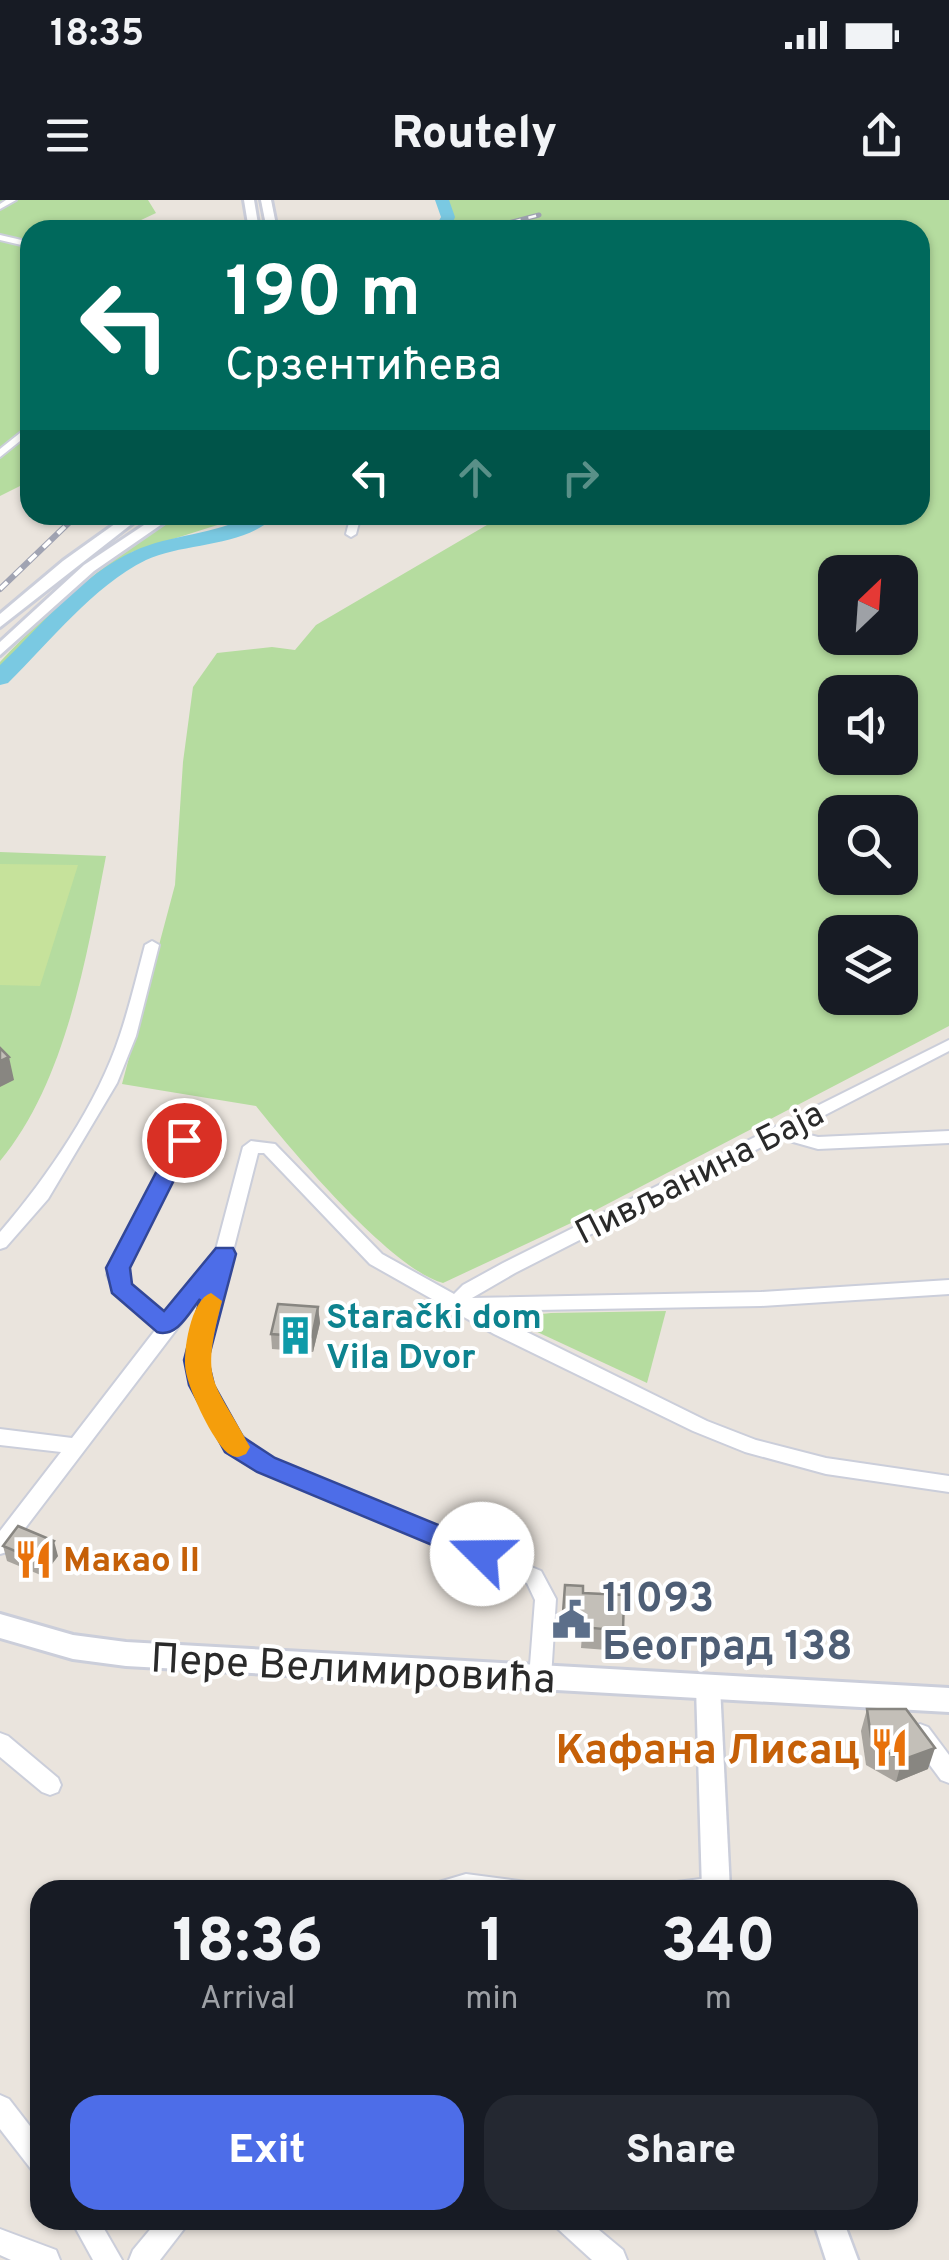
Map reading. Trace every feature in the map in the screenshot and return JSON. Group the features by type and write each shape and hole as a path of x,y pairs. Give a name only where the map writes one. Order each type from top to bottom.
{"main road":[{"path":"0,622 68,564 125,525"},
{"path":"0,650 90,568 153,525"},
{"name":"Пере Велимировића","path":"0,1626 58,1644 126,1654 949,1700"}],"street":[{"path":"0,208 12,200"},
{"path":"0,454 20,437"},
{"path":"351,534 353,525"},
{"path":"0,1243 42,1195 109,1083 128,1036 152,945"},
{"name":"Пивљанина Баја","path":"454,1305 475,1286 509,1268 949,1045"},
{"path":"778,1132 818,1143 949,1137"},
{"path":"165,1326 120,1287 116,1275 184,1140"},
{"path":"540,1678 546,1599 534,1578 266,1465 234,1444 202,1385 196,1360 249,1149 269,1148 367,1252 454,1305 740,1443 826,1466 949,1484"},
{"path":"0,1546 224,1254"},
{"path":"454,1305 760,1299 949,1287"},
{"path":"0,1437 74,1446"},
{"path":"708,1686 716,1880"},
{"path":"892,1698 949,1772"},
{"path":"0,1743 50,1785"},
{"path":"0,2108 30,2147"},
{"path":"90,2230 108,2260"},
{"path":"143,2260 167,2230"},
{"path":"578,2230 613,2260"},
{"path":"832,2230 842,2260"},
{"path":"0,2242 46,2260"}],"green space":[{"path":"0,200 148,200 156,213 141,220 20,220 20,486 0,496"},
{"path":"442,200 949,200 949,1026 569,1224 443,1283 421,1273 370,1232 317,1178 256,1106 122,1084 175,885 183,762 193,687 217,653 272,647 295,650 316,625 487,525 930,525 930,220 446,220"},
{"path":"166,525 217,525 132,552 0,674 0,662 42,620 132,547"},
{"path":"0,852 106,856 82,975 58,1056 23,1129 0,1161"},
{"path":"0,864 78,865 40,986 0,985"},
{"path":"666,1311 647,1383 533,1330 529,1321 533,1315 551,1313"}],"building":[{"path":"278,1304 318,1307 312,1337 271,1334"},
{"path":"18,1526 54,1541 39,1561 3,1546"},
{"path":"565,1585 583,1586 583,1593 624,1595 623,1631 582,1627 583,1615 563,1613"},
{"path":"867,1709 906,1709 935,1748 902,1760 872,1744"}],"waterway":[{"path":"442,200 447,220"},
{"path":"0,678 86,593 124,564 156,549 246,525"}],"railway":[{"path":"520,220 539,215"},
{"path":"0,589 67,525"}],"slow traffic":[{"path":"211,1301 198,1348 198,1372 215,1415 237,1447"}],"place":[{"name":"Starački dom Vila Dvor","path":"296,1336"},
{"name":"Макао II","path":"33,1559"},
{"name":"11093 Београд 138","path":"572,1620"},
{"name":"Кафана Лисац","path":"890,1748"}],"route":[{"path":"184,1140 118,1268 120,1287 165,1326 224,1254 196,1360 215,1415 234,1444 266,1465 482,1554"}]}
